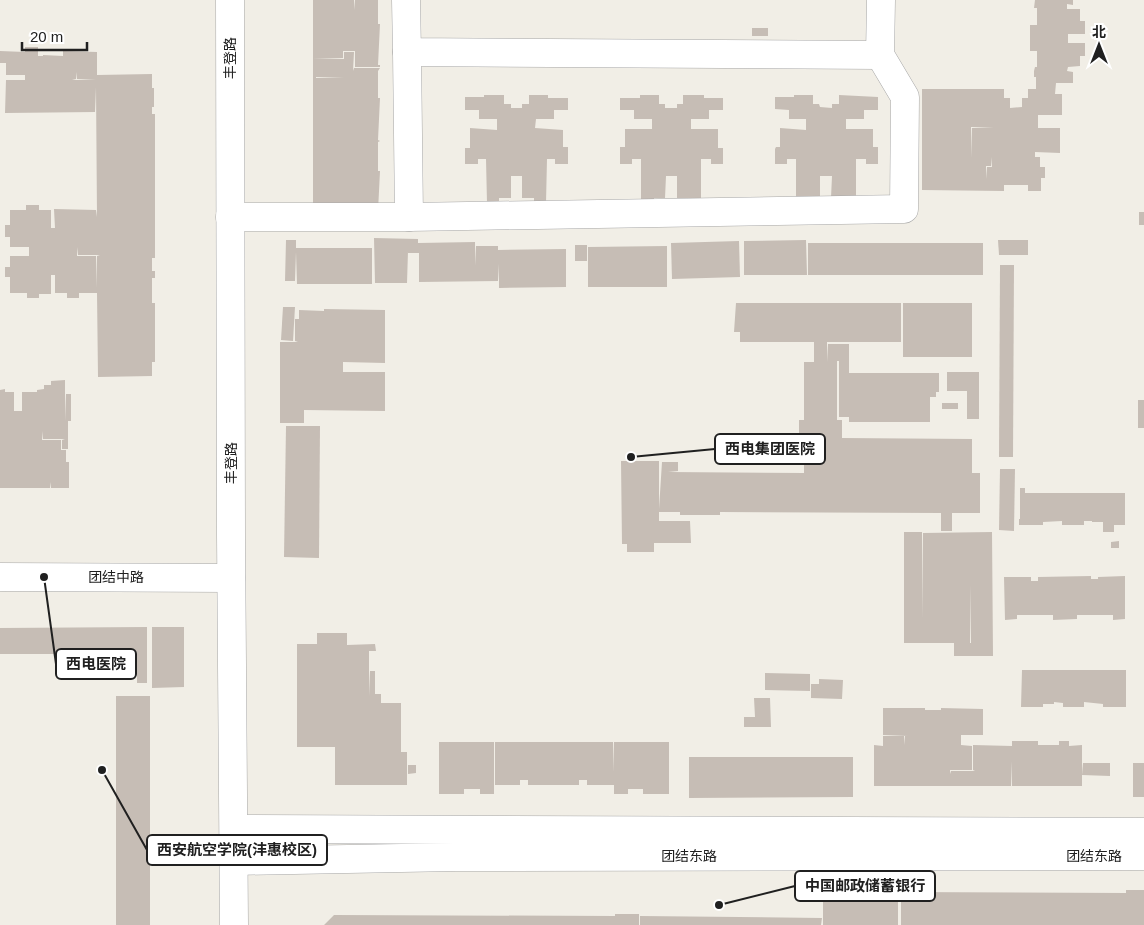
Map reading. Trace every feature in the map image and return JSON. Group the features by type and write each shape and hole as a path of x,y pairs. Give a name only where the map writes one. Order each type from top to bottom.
{"street":[{"name":"丰登路","path":"230,0 234,925"},
{"path":"406,0 409,217"},
{"path":"230,217 409,217 904,209 905,97 880,56 881,0"},
{"path":"407,52 880,56"},
{"name":"团结中路","path":"0,577 231,578"},
{"path":"234,829 1144,832"},
{"name":"团结东路","path":"235,861 454,857 1144,856"}],"building":[{"path":"313,0 354,0 354,10 355,0 378,0 378,24 380,24 378,65 380,67 355,67 355,51 343,51 343,58 313,58"},
{"path":"1035,0 1073,0 1073,5 1067,4 1067,9 1080,9 1080,21 1085,21 1085,34 1068,34 1068,43 1085,43 1085,56 1080,56 1080,66 1068,67 1067,71 1073,72 1073,83 1056,83 1055,94 1062,94 1062,115 1038,115 1038,128 1060,128 1060,153 1035,152 1035,157 1040,157 1040,167 1045,167 1045,178 1041,178 1041,191 1028,191 1028,185 1004,185 1004,191 922,190 922,89 1004,89 1004,98 1010,98 1010,108 1022,107 1022,98 1028,98 1028,89 1036,89 1034,71 1035,67 1037,67 1037,51 1030,51 1030,25 1037,25 1037,8 1034,8","holes":["971,127 994,127 972,128 972,158","991,157 992,167 987,167 986,179 986,166 991,166"]},
{"path":"752,28 768,28 768,36 752,36"},
{"path":"25,47 38,47 38,56 63,56 63,51 97,52 97,75 152,74 154,107 152,107 152,114 155,114 155,258 152,258 152,271 155,271 155,278 152,278 152,303 155,303 155,362 152,362 152,376 98,377 97,293 79,293 79,298 67,298 67,293 55,293 55,275 51,275 51,294 39,294 39,298 27,298 27,293 10,293 10,277 5,277 5,267 10,267 10,256 29,256 29,247 10,247 10,237 5,237 5,225 10,225 10,210 26,210 26,205 39,205 39,210 51,210 51,228 55,228 54,209 96,210 97,217 96,87 95,112 5,113 6,80 25,80 25,75 6,75 6,63 0,63 0,51 25,52","holes":["76,72 77,79 96,80 72,80 76,79","77,247 78,255 100,255 97,256 97,288 96,256 77,256"]},
{"path":"344,52 354,52 353,71 354,68 380,68 378,71 378,98 380,98 378,140 380,141 378,142 378,171 380,171 378,211 313,214 313,58 344,59"},
{"path":"484,95 504,95 504,104 511,104 511,108 522,108 522,104 529,104 529,95 548,95 548,98 568,98 568,110 554,110 554,119 536,119 535,128 563,130 563,147 568,147 568,164 555,164 555,159 547,159 546,203 534,203 534,198 522,198 522,176 511,176 511,198 499,198 499,203 487,203 486,159 478,159 478,164 465,164 465,148 470,148 470,128 497,130 497,119 479,119 479,110 465,110 465,97 484,97"},
{"path":"640,95 659,95 659,104 665,104 665,108 677,108 677,104 683,104 683,95 704,95 704,98 723,98 723,110 709,110 709,119 691,119 691,129 718,129 718,148 723,148 723,164 711,164 711,159 701,159 701,203 689,203 689,198 677,198 677,176 666,176 665,198 654,198 654,203 641,203 641,159 632,159 632,164 620,164 620,147 625,147 625,129 652,129 652,119 634,119 634,110 620,110 620,98 640,98"},
{"path":"794,95 813,95 813,104 832,108 832,104 839,104 839,95 878,97 878,110 864,110 864,119 846,119 846,129 873,129 873,147 878,147 878,164 866,164 866,159 856,159 856,203 831,198 832,176 820,176 820,198 796,203 796,159 787,159 787,164 775,164 775,149 780,147 780,128 806,130 806,119 789,119 789,110 775,109 775,97 794,97"},
{"path":"1139,212 1144,212 1144,225 1139,225"},
{"path":"374,238 418,239 418,243 475,242 475,266 476,246 498,246 498,250 566,249 566,287 499,288 499,264 498,281 419,282 419,253 408,253 408,251 407,283 375,283"},
{"path":"286,240 296,240 296,248 372,248 372,284 297,284 296,252 295,281 285,281"},
{"path":"806,240 807,275 744,275 744,241"},
{"path":"998,240 1028,240 1028,255 999,255"},
{"path":"739,241 740,277 672,279 671,243"},
{"path":"808,243 983,243 983,275 808,275"},
{"path":"575,245 587,245 587,261 575,261"},
{"path":"667,246 667,287 588,287 588,247"},
{"path":"1000,265 1014,265 1013,457 999,457"},
{"path":"736,303 901,303 901,342 827,342 827,362 828,344 849,344 849,373 939,373 939,392 936,392 936,397 930,397 930,422 849,422 849,417 839,417 839,361 837,361 837,420 842,420 842,438 972,439 972,473 980,473 980,513 952,513 952,531 941,531 941,513 720,512 720,515 680,515 680,512 659,512 659,521 690,521 691,543 654,543 654,552 627,552 627,544 622,544 621,461 659,461 659,509 662,462 678,462 678,471 668,472 804,473 804,447 799,447 799,420 804,420 804,362 814,362 814,342 740,342 740,332 734,332"},
{"path":"903,303 972,303 972,357 903,357"},
{"path":"283,307 295,307 293,341 281,340"},
{"path":"324,309 385,310 385,363 343,362 343,372 385,372 385,411 304,410 304,423 280,423 280,342 298,342 295,341 295,319 299,319 299,310 324,311"},
{"path":"947,372 979,372 979,419 967,419 967,391 947,391"},
{"path":"65,380 65,421 66,394 71,394 71,421 68,421 68,449 62,449 62,440 65,439 43,439 43,431 42,440 61,440 61,450 66,450 66,462 69,462 69,488 51,488 51,482 50,488 0,488 0,390 5,389 5,392 14,392 14,411 22,411 22,392 37,392 37,390 44,389 44,385 51,385 51,381"},
{"path":"1138,400 1144,400 1144,428 1138,428"},
{"path":"942,403 958,403 958,409 942,409"},
{"path":"286,426 320,426 319,558 284,557"},
{"path":"1000,469 1015,469 1014,531 999,530"},
{"path":"1020,488 1025,488 1025,493 1125,493 1125,525 1114,525 1114,532 1103,532 1103,522 1092,521 1084,521 1084,525 1062,525 1062,521 1043,522 1043,525 1019,525"},
{"path":"904,532 922,532 923,619 923,533 992,532 993,656 954,656 954,643 904,643","holes":["970,585 971,643 970,643"]},
{"path":"1119,541 1119,548 1111,548 1111,542"},
{"path":"1091,576 1091,579 1098,579 1098,577 1125,576 1125,619 1113,620 1113,615 1077,615 1077,619 1053,620 1053,615 1017,615 1017,619 1005,620 1004,577 1031,577 1031,581 1038,581 1038,577"},
{"path":"147,627 147,683 137,683 137,654 0,654 0,628"},
{"path":"152,627 184,627 184,687 152,688"},
{"path":"317,633 347,633 347,645 375,644 376,651 369,651 369,696 370,671 375,671 375,694 381,694 381,703 401,703 401,752 407,752 407,785 335,785 335,747 297,747 297,644 317,644"},
{"path":"1022,670 1126,670 1126,707 1103,707 1103,704 1084,702 1084,707 1063,707 1063,703 1054,702 1054,704 1043,704 1043,707 1021,707"},
{"path":"765,673 810,674 810,691 765,690"},
{"path":"819,679 843,680 842,699 811,698 811,684 819,684"},
{"path":"116,696 150,696 150,925 116,925"},
{"path":"754,698 770,698 771,727 744,727 744,717 755,717"},
{"path":"883,708 925,708 925,710 941,710 941,708 983,709 983,735 961,735 961,745 972,746 972,770 950,770 950,774 951,771 975,771 973,770 973,745 1012,746 1012,741 1038,741 1038,745 1059,745 1059,741 1069,741 1069,746 1082,745 1082,786 1012,786 1011,761 1011,786 874,786 874,745 883,746 883,736 904,736 905,745 905,736 908,736 883,735"},
{"path":"439,742 494,742 494,794 480,794 480,789 464,789 464,794 439,794"},
{"path":"495,742 613,742 614,772 614,742 669,742 669,794 643,794 643,789 628,789 628,794 614,794 614,785 587,785 587,780 579,780 579,785 528,785 528,780 520,780 520,785 495,785"},
{"path":"689,757 853,757 853,797 689,798"},
{"path":"1083,763 1110,763 1110,776 1082,775"},
{"path":"1133,763 1144,763 1144,797 1133,797"},
{"path":"408,765 416,765 416,773 408,774"},
{"path":"823,890 898,890 898,925 823,925"},
{"path":"1126,890 1144,890 1144,925 901,925 901,892 1126,893"},
{"path":"615,914 639,914 639,925 324,925 334,915 615,916"},
{"path":"640,916 822,918 821,925 640,925"}],"place":[{"name":"西电集团医院","path":"631,457"},
{"name":"西电医院","path":"44,577"},
{"name":"西安航空学院(沣惠校区)","path":"102,770"},
{"name":"中国邮政储蓄银行","path":"719,905"}]}
